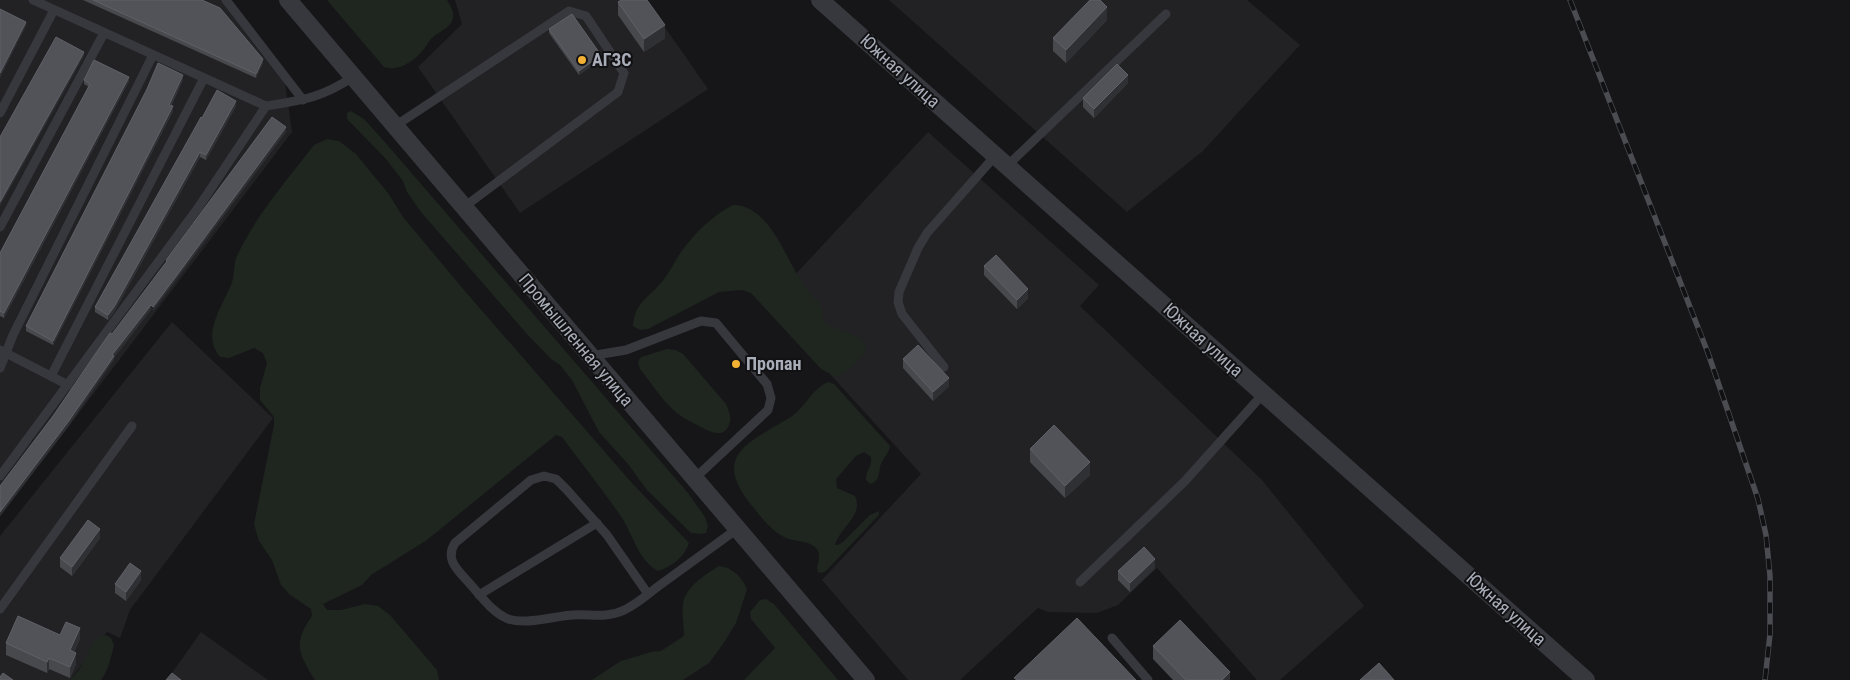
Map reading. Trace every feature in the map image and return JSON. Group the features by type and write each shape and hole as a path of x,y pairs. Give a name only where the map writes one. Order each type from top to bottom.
{"street":[{"name":"Промышленная улица","path":"288,0 866,680"},
{"name":"Южная улица","path":"820,0 1586,680"}],"lane":[{"path":"33,0 266,106 319,96 334,90 353,77"},
{"path":"226,0 303,100"},
{"path":"0,113 54,10"},
{"path":"395,126 569,11 586,16 624,73 618,92 464,207"},
{"path":"944,367 902,314 898,302 899,292 918,248 927,233 1001,161 1166,14"},
{"path":"0,227 104,33"},
{"path":"0,368 3,351 13,335 153,55"},
{"path":"51,376 204,78"},
{"path":"0,476 198,208 266,106"},
{"path":"590,356 626,350 701,321 716,323 767,384 771,398 768,410 694,479"},
{"path":"3,351 68,385"},
{"path":"1080,582 1185,481 1262,394"},
{"path":"0,609 132,426"},
{"path":"648,594 597,523 556,479 544,476 531,480 451,549 450,556 454,565 497,613 508,619 526,621 572,615 608,615 623,611 648,594 737,529"},
{"path":"480,595 597,523"},
{"path":"1112,638 1148,680"}],"shaded area":[{"path":"0,0 230,0 283,69 292,132 0,517"},
{"path":"327,0 447,0 452,9 453,16 450,24 432,38 416,58 401,67 390,68 384,67"},
{"path":"455,0 646,0 708,89 520,213 418,67 462,24"},
{"path":"889,0 1247,0 1300,45 1203,151 1127,212"},
{"path":"351,111 364,119 383,140 688,493 705,517 708,526 706,533 691,533 647,490 628,464 599,432 572,380 560,365 551,359 526,333 421,212 407,192 403,181 386,159 347,119 347,113"},
{"path":"928,132 1099,285 1080,306 1262,480 1364,606 1280,680 1257,680 1157,568 1118,605 1097,613 1048,612 1038,608 960,680 908,680 822,580 921,474 767,305"},
{"path":"327,139 339,141 356,154 388,193 403,217 464,290 631,482 689,543 681,557 673,564 658,571 651,566 641,554 622,518 607,497 562,437 556,435 427,540 371,575 362,585 323,604 327,610 341,610 365,604 378,606 390,615 437,670 439,680 315,680 300,648 302,634 312,616 311,609 289,594 281,585 272,560 259,541 254,524 274,425 274,417 260,400 260,388 267,363 263,353 254,348 229,358 220,357 214,348 212,338 215,319 232,282 236,259 253,226 314,145"},
{"path":"733,205 746,207 757,213 766,223 782,246 801,281 820,305 823,319 827,324 856,336 867,347 858,361 849,370 834,376 821,369 751,293 742,290 719,292 648,329 640,330 633,326 634,317 640,304 664,279 686,245 711,220"},
{"path":"172,322 273,418 130,610 120,638 107,632 70,680 0,680 0,536"},
{"path":"667,349 676,350 683,354 726,404 730,414 730,421 724,432 716,433 710,431 677,413 640,369 638,362 641,357"},
{"path":"828,382 834,384 890,446 881,464 878,478 874,483 870,484 866,480 871,457 864,452 856,456 836,479 837,488 855,496 857,503 854,516 835,545 843,542 870,515 879,511 879,515 822,573 818,572 819,554 815,547 808,543 790,539 776,532 753,507 741,490 735,475 735,463 740,453 748,444 795,414 817,389"},
{"path":"719,566 728,568 738,575 747,589 736,623 709,663 683,680 592,680 621,661 661,651 684,636 683,607 686,594 698,580"},
{"path":"766,599 774,604 838,680 744,680 775,648 751,619 750,612 760,600"},
{"path":"201,632 268,680 167,680"},
{"path":"106,635 111,638 114,645 111,659 101,680 70,680 76,674 94,642"}],"building":[{"path":"93,0 202,0 220,8 263,59 256,74"},
{"path":"621,0 647,0 665,25 644,39 618,2"},
{"path":"1090,0 1100,0 1107,7 1066,50 1053,38"},
{"path":"0,9 26,22 0,73"},
{"path":"572,14 601,55 579,71 549,29"},
{"path":"56,37 84,52 0,202 0,137"},
{"path":"94,60 129,77 4,313 0,311 0,253 90,84 84,80"},
{"path":"158,63 183,75 169,105 173,106 53,341 26,326 147,89"},
{"path":"1117,64 1128,75 1094,109 1083,98"},
{"path":"217,90 236,101 206,155 200,152 108,315 95,307"},
{"path":"272,117 286,127 153,307 151,305 112,355 114,356 68,422 0,512 0,486 53,416 110,333 112,334 167,261"},
{"path":"996,255 1028,289 1017,300 984,266"},
{"path":"918,345 949,378 933,392 903,359"},
{"path":"1054,425 1090,462 1065,486 1030,449"},
{"path":"88,520 100,529 72,567 60,558"},
{"path":"1144,547 1155,559 1130,583 1118,571"},
{"path":"130,563 141,571 126,592 115,584"},
{"path":"18,616 60,635 66,622 80,628 70,650 76,653 70,667 49,658 47,662 6,643"},
{"path":"1077,618 1136,680 1017,680 1014,678"},
{"path":"1180,620 1230,672 1222,680 1186,680 1153,646"},
{"path":"1379,663 1394,680 1360,680"},
{"path":"3,673 13,680 0,680"},
{"path":"172,673 181,680 166,680"}],"railway":[{"path":"1570,0 1708,353 1758,499 1766,535 1770,576 1770,634 1765,680"}],"place":[{"name":"АГЗС","path":"582,60"},
{"name":"Пропан","path":"736,364"}]}
